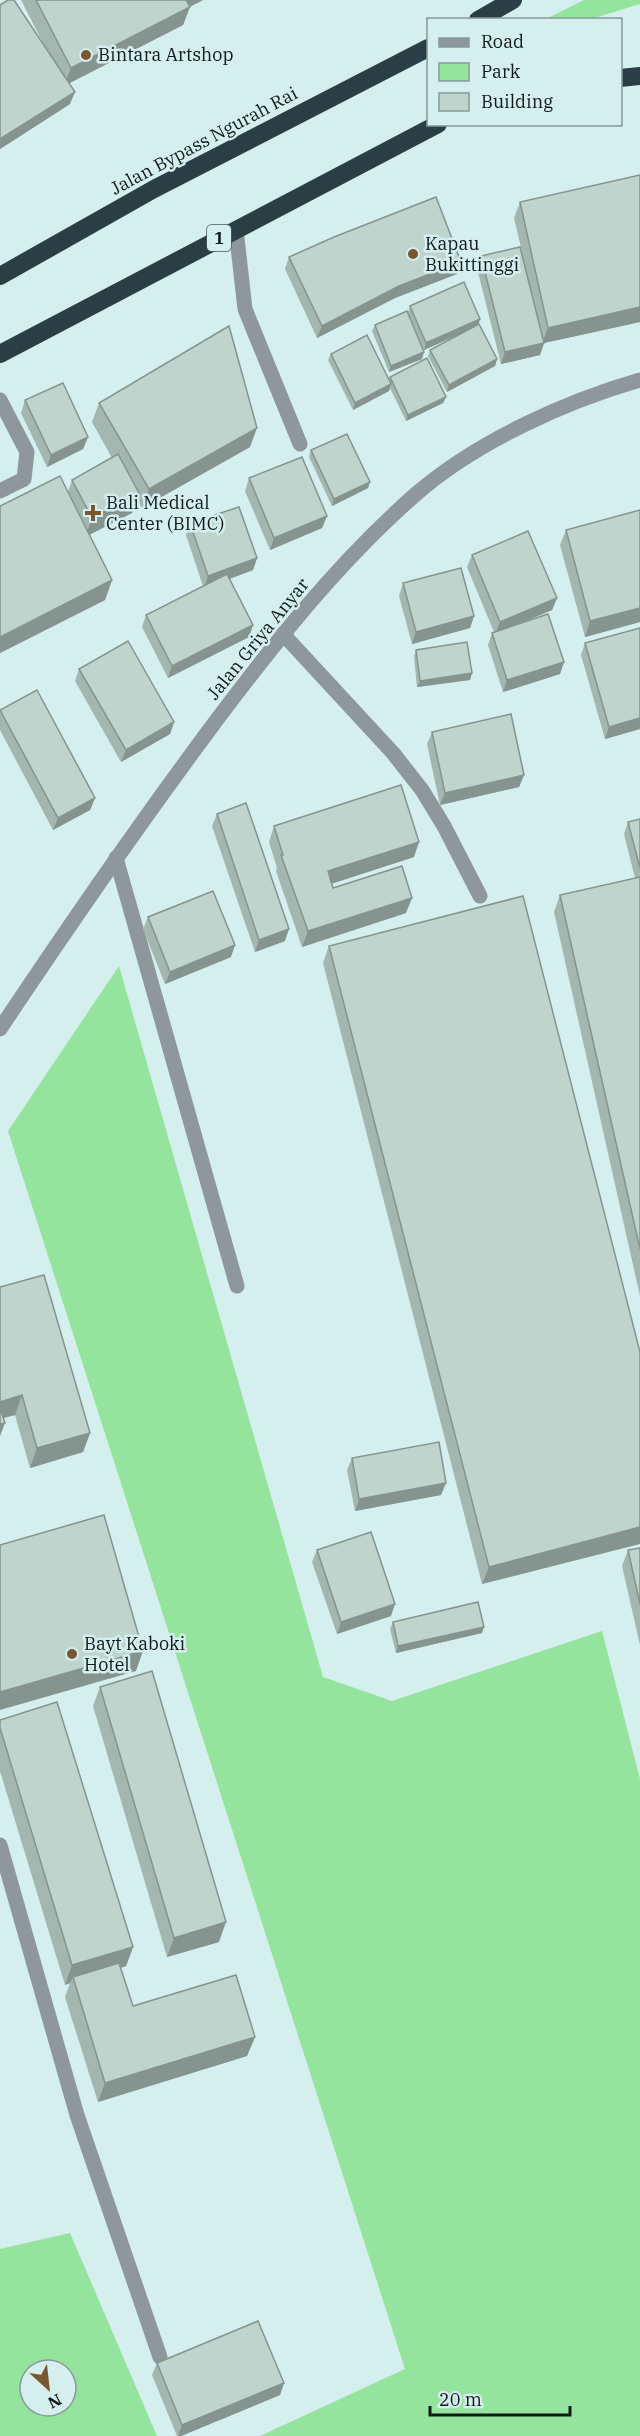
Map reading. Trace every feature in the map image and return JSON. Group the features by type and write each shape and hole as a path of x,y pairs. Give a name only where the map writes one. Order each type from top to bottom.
{"highway":[{"path":"481,18 503,3"},
{"name":"Jalan Bypass Ngurah Rai","path":"0,276 154,189 427,49"},
{"path":"622,78 640,76"},
{"name":"1","path":"0,354 434,126"}],"street":[{"path":"236,229 245,309 300,444"},
{"name":"Jalan Griya Anyar","path":"0,1029 116,858 283,634 365,544 417,494 456,465 548,412 608,389 640,380"},
{"path":"0,400 27,452 24,479 0,491"},
{"path":"283,634 393,753 422,790 444,826 480,896"},
{"path":"116,858 237,1286"},
{"path":"0,1845 76,2115 160,2357"}],"green space":[{"path":"584,0 640,0 640,4 594,18 548,18"},
{"path":"119,966 323,1677 392,1701 602,1631 640,1779 640,2436 260,2436 405,2369 8,1131"},
{"path":"70,2233 157,2436 0,2436 0,2249"}],"building":[{"path":"8,0 14,0 75,92 0,139 0,5"},
{"name":"Bintara Artshop","path":"36,0 186,0 190,7 71,68"},
{"path":"640,175 640,307 548,328 520,202"},
{"path":"436,197 461,262 399,286 322,326 289,257"},
{"path":"520,247 544,343 505,352 481,256"},
{"path":"464,282 480,319 426,343 410,306"},
{"path":"407,311 424,352 391,366 375,325"},
{"path":"479,324 497,359 449,385 430,350"},
{"path":"229,326 257,428 149,489 99,403"},
{"path":"367,335 391,384 355,403 331,354"},
{"path":"427,358 446,397 408,415 390,377"},
{"path":"63,383 88,437 51,455 25,400"},
{"path":"347,434 370,482 334,499 311,450"},
{"path":"118,454 139,493 92,518 72,480"},
{"path":"302,457 327,516 274,538 249,478"},
{"path":"60,476 112,580 0,637 0,506"},
{"path":"239,507 257,558 208,576 190,523"},
{"path":"640,510 640,608 590,621 566,530"},
{"path":"528,531 557,598 500,622 472,555"},
{"path":"461,568 474,616 416,632 403,583"},
{"path":"227,574 253,625 172,666 146,615"},
{"path":"548,614 564,662 507,680 492,633"},
{"path":"640,628 640,718 609,727 585,643"},
{"path":"128,641 174,722 126,750 79,669"},
{"path":"467,642 472,673 420,681 416,650"},
{"path":"37,690 95,798 58,818 0,710"},
{"path":"511,714 524,775 445,793 432,732"},
{"path":"401,785 419,842 328,871 333,888 402,866 412,898 308,931 281,855 283,855 274,826"},
{"path":"246,803 289,929 259,940 217,814"},
{"path":"640,819 640,868 628,822"},
{"path":"640,877 640,1249 560,895"},
{"path":"213,891 235,945 170,972 148,917"},
{"path":"523,896 640,1352 640,1527 489,1567 329,946"},
{"path":"44,1275 90,1433 37,1448 22,1395 0,1402 0,1287"},
{"path":"0,1408 5,1423 0,1424"},
{"path":"439,1442 446,1483 359,1499 352,1458"},
{"path":"104,1515 143,1651 0,1692 0,1545"},
{"path":"371,1532 395,1604 341,1622 317,1550"},
{"path":"640,1548 640,1604 628,1550"},
{"path":"478,1602 484,1627 398,1646 393,1622"},
{"path":"152,1671 226,1922 174,1938 100,1687"},
{"path":"57,1702 133,1947 72,1965 0,1728 0,1720"},
{"path":"119,1963 133,2006 236,1975 255,2037 105,2083 73,1977"},
{"path":"258,2321 284,2383 182,2425 157,2363"}],"place":[{"name":"Bintara Artshop","path":"86,55"},
{"name":"Kapau Bukittinggi","path":"413,254"},
{"name":"Bali Medical Center (BIMC)","path":"93,513"},
{"name":"Bayt Kaboki Hotel","path":"72,1654"}]}
